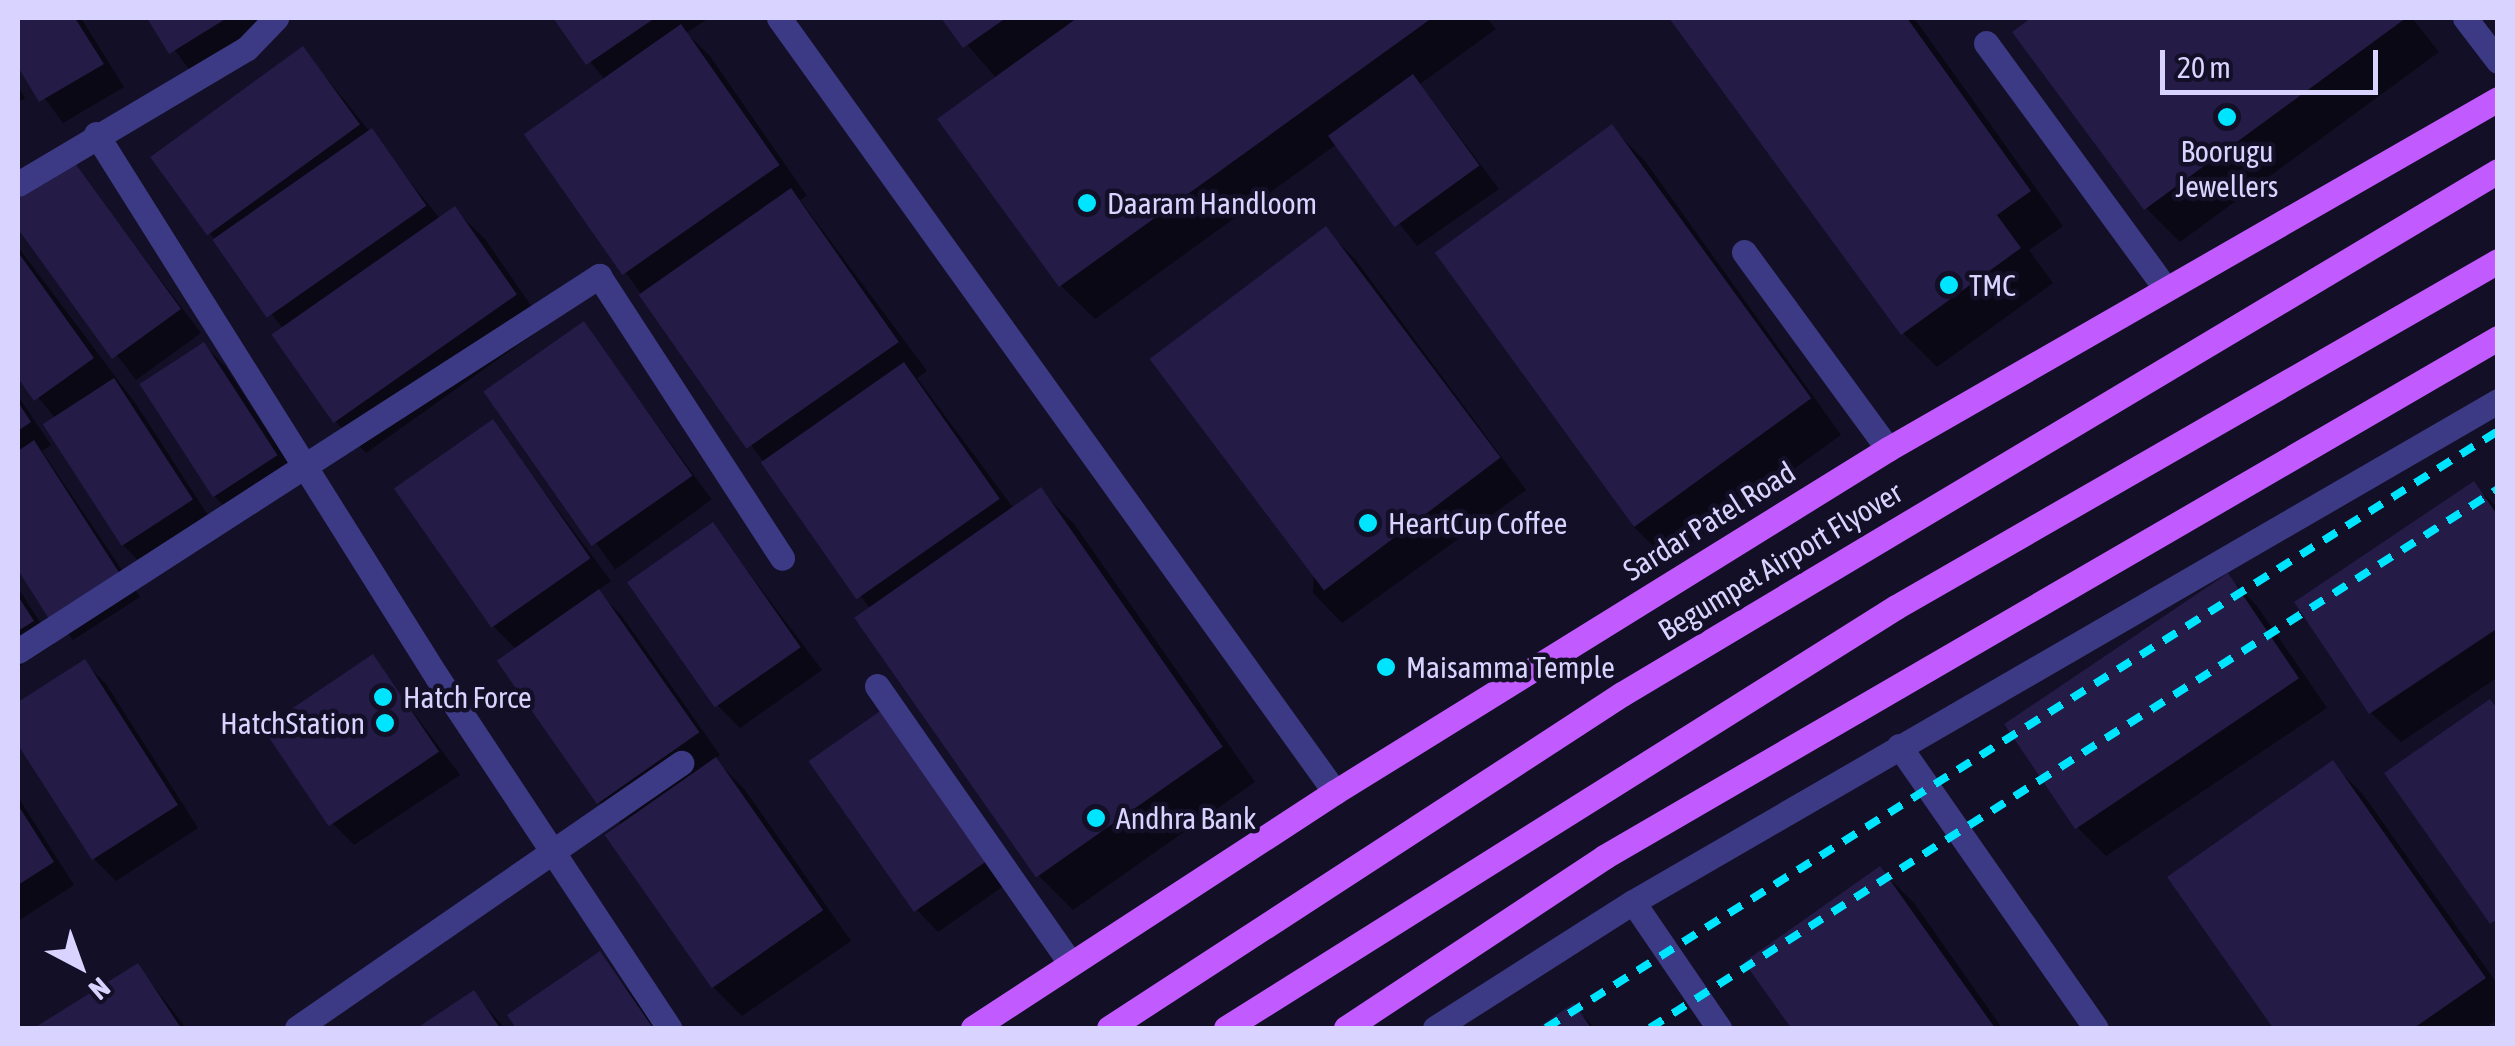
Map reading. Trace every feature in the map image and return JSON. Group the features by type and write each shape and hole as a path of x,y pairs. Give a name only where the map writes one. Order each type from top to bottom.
{"main road":[{"name":"Sardar Patel Road","path":"973,1028 1335,792 1888,449 2498,99"},
{"name":"Begumpet Airport Flyover","path":"1110,1028 1638,684 2498,171"},
{"path":"1226,1028 1896,607 2498,261"},
{"path":"1346,1028 1604,858 2498,338"}],"street":[{"path":"18,184 96,134 247,48 276,18"},
{"path":"779,18 1335,792"},
{"path":"2465,18 2498,61"},
{"path":"1986,44 2165,288"},
{"path":"96,134 437,677 669,1028"},
{"path":"1744,252 1888,449"},
{"path":"18,652 599,276 782,558"},
{"path":"1435,1028 1634,902 2498,400"},
{"path":"877,686 1070,963"},
{"path":"1899,746 2096,1028"},
{"path":"297,1028 681,763"},
{"path":"1634,902 1719,1028"}],"building":[{"path":"18,18 75,18 104,64 39,102 18,67"},
{"path":"147,18 227,18 169,54"},
{"path":"553,18 655,18 586,65"},
{"path":"941,18 1006,18 963,48"},
{"name":"Daaram Handloom","path":"1077,18 1432,18 1059,287 937,119"},
{"path":"1669,18 1907,18 2031,191 1997,215 2021,248 1901,335"},
{"path":"2031,18 2406,18 2144,210 2012,32"},
{"path":"681,24 780,165 622,275 524,134"},
{"path":"303,46 360,124 207,236 150,157"},
{"path":"1413,74 1479,165 1394,227 1328,136"},
{"path":"1612,124 1811,398 1634,527 1435,253"},
{"path":"372,128 426,206 267,318 212,240"},
{"path":"72,159 181,309 112,359 18,229 18,199"},
{"path":"791,188 899,342 746,449 639,295"},
{"path":"455,206 517,294 333,423 272,334"},
{"path":"1326,226 1501,458 1324,591 1150,359"},
{"path":"18,252 94,358 34,401 18,378"},
{"path":"584,321 692,476 592,546 483,392"},
{"path":"204,342 278,455 213,497 139,384"},
{"path":"904,362 1000,499 856,599 761,462"},
{"path":"114,378 193,500 122,546 43,424"},
{"path":"18,402 31,422 18,431"},
{"path":"493,419 591,558 491,628 394,488"},
{"path":"34,440 120,574 49,619 18,570 18,451"},
{"path":"2474,481 2498,516 2498,628 2369,714 2294,602"},
{"path":"1041,487 1223,747 1036,877 854,618"},
{"path":"713,522 801,647 715,708 627,582"},
{"path":"2228,573 2299,678 2075,829 2004,724"},
{"path":"599,589 699,732 597,804 497,661"},
{"path":"18,596 34,621 18,631"},
{"path":"373,654 439,752 329,826 263,728"},
{"path":"85,659 178,805 92,860 18,745 18,702"},
{"path":"2490,699 2498,710 2498,919 2490,924 2384,773"},
{"path":"883,709 989,860 914,912 808,761"},
{"path":"716,757 823,910 712,988 605,835"},
{"path":"2333,760 2486,978 2414,1028 2273,1028 2167,877"},
{"path":"18,805 54,862 18,885"},
{"path":"1880,866 1995,1028 1791,1028 1744,962"},
{"path":"600,951 653,1028 516,1028 507,1015"},
{"path":"138,963 181,1028 34,1028"},
{"path":"474,990 500,1028 417,1028"},
{"path":"1574,1003 1591,1028 1537,1028"}],"railway":[{"path":"1546,1028 2498,431"},
{"path":"1650,1028 2498,489"}],"place":[{"name":"Boorugu Jewellers","path":"2227,117"},
{"name":"Daaram Handloom","path":"1087,203"},
{"name":"TMC","path":"1949,285"},
{"name":"HeartCup Coffee","path":"1368,523"},
{"name":"Maisamma Temple","path":"1386,667"},
{"name":"Hatch Force","path":"383,697"},
{"name":"HatchStation","path":"385,723"},
{"name":"Andhra Bank","path":"1096,818"}]}
